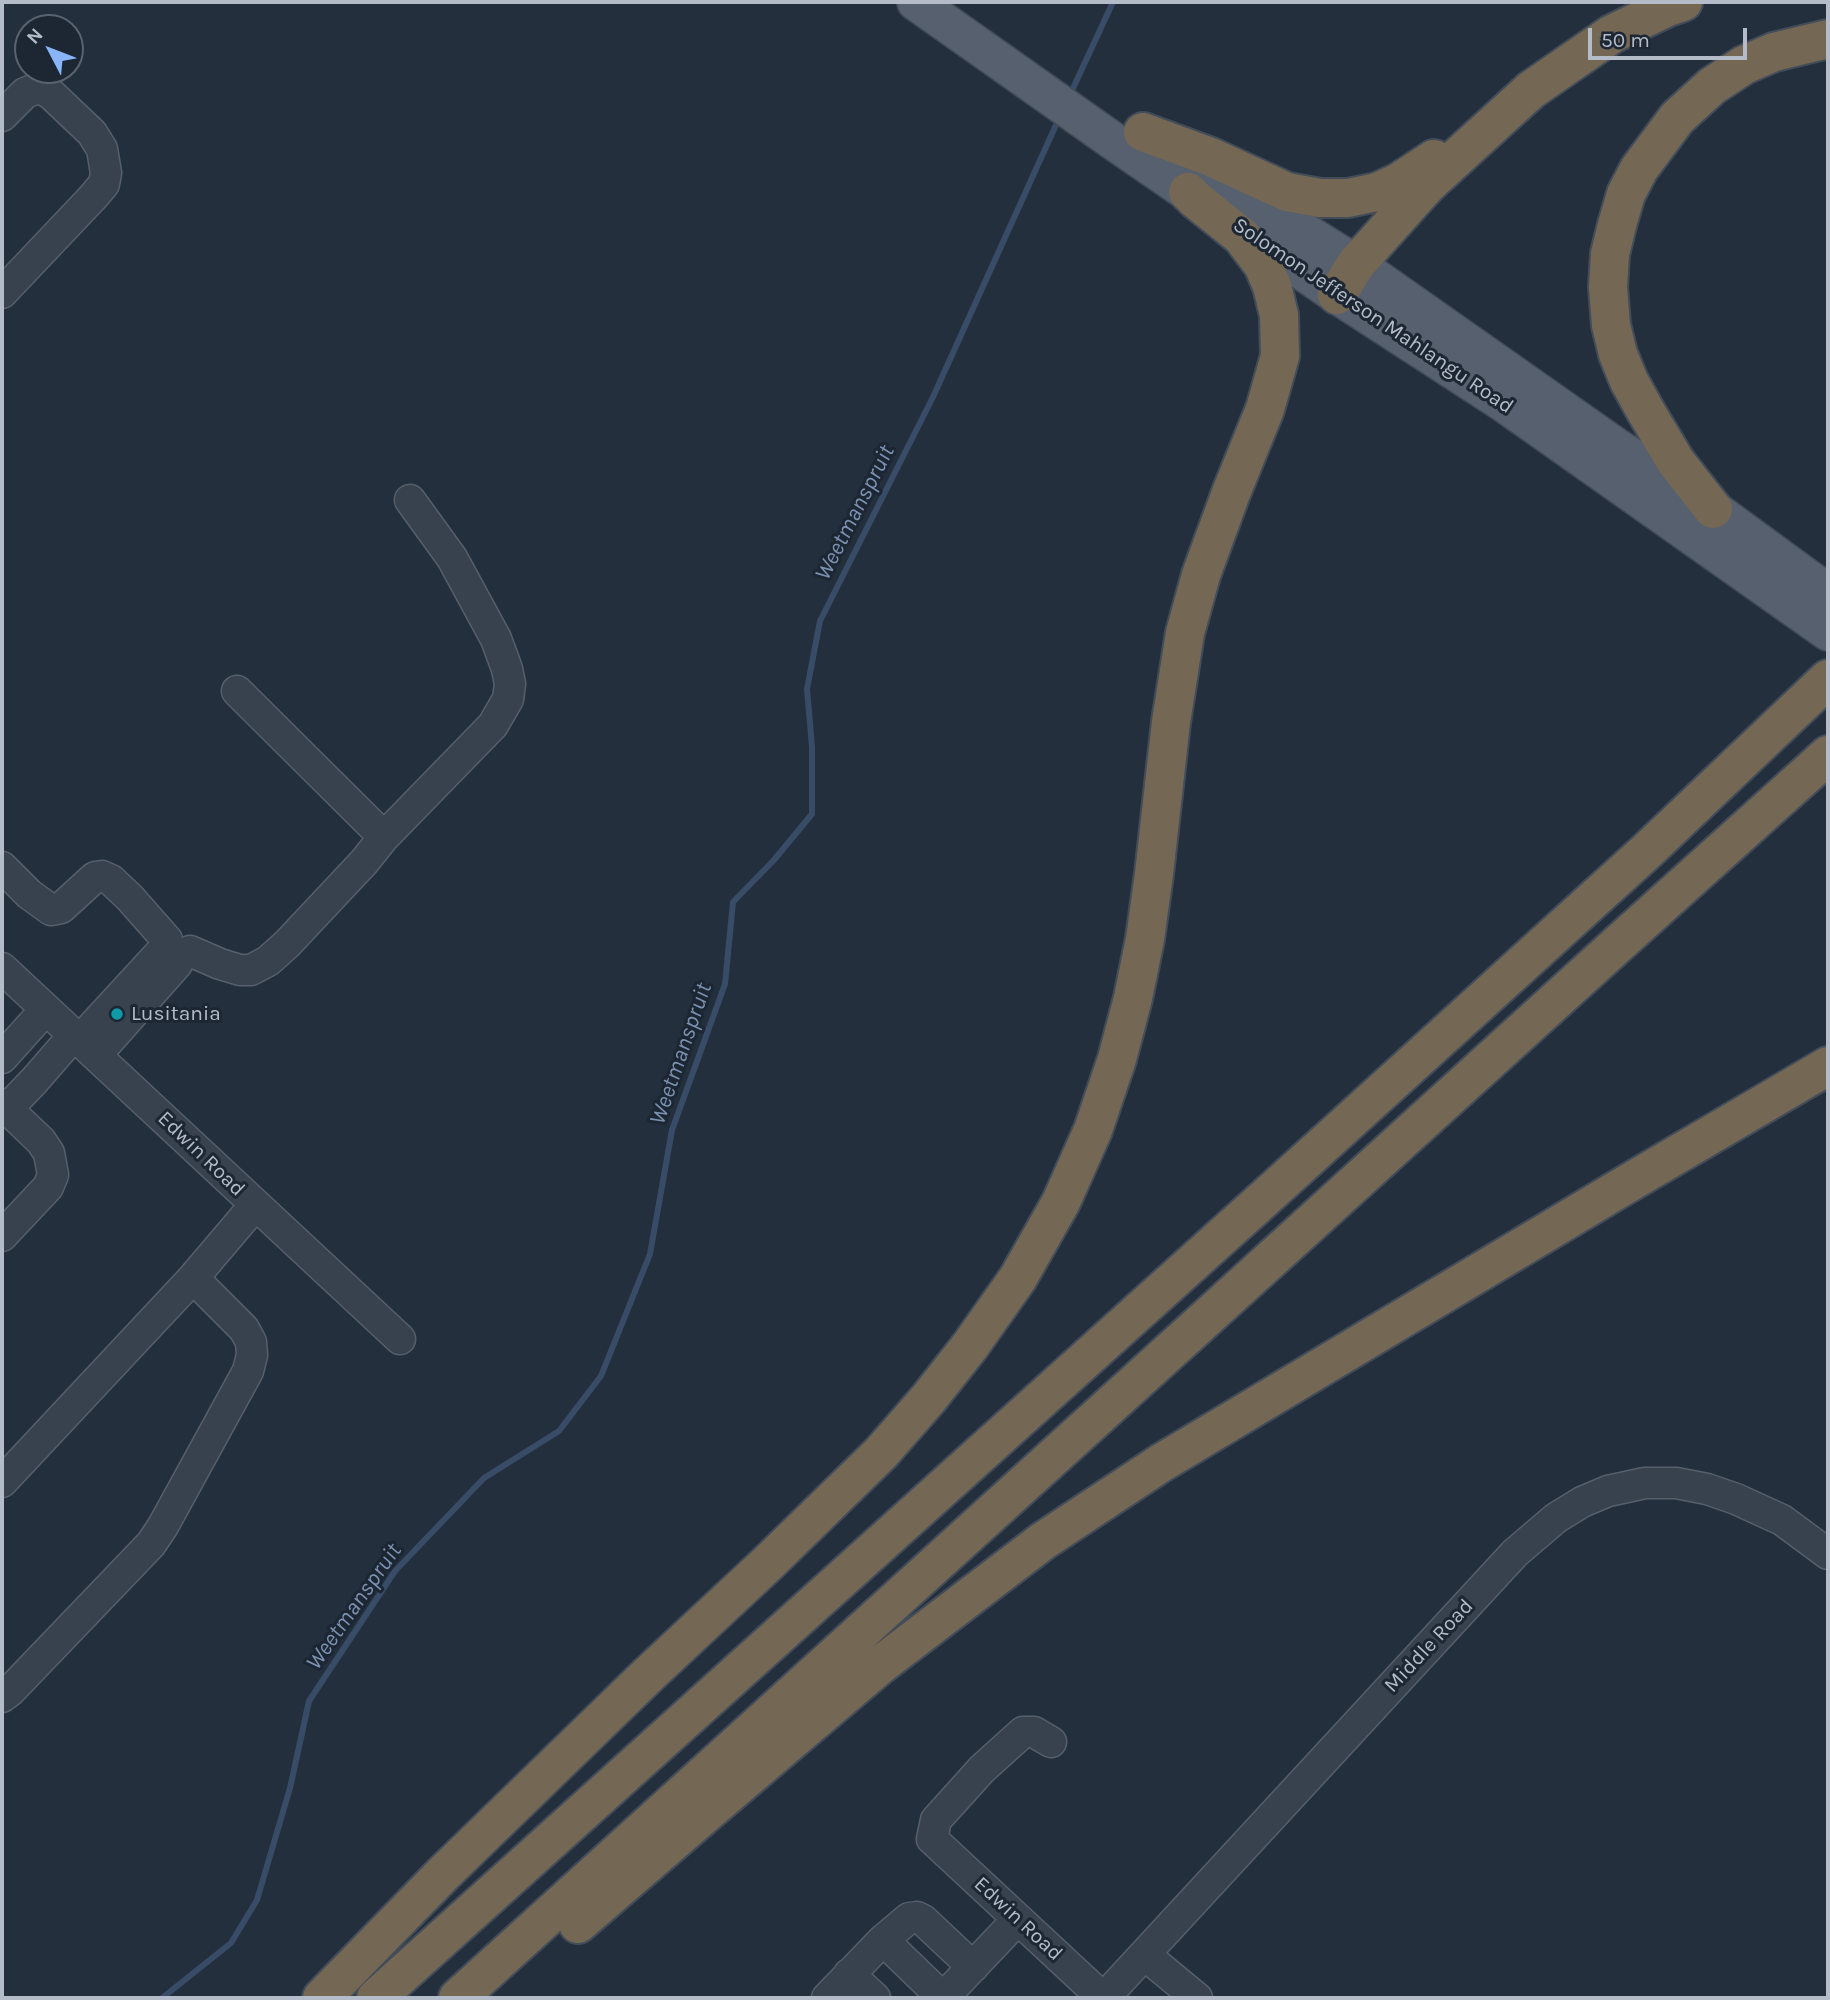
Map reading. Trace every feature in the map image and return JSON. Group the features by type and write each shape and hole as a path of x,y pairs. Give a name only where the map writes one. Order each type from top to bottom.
{"highway":[{"path":"1130,133 1212,157 1287,192 1320,198 1348,198 1377,192 1399,182 1428,163 1612,34 1683,2"},
{"path":"1713,509 1676,462 1629,381 1618,354 1611,325 1608,287 1610,254 1617,225 1626,194 1639,169 1676,118 1712,86 1744,65 1774,51 1828,38"},
{"path":"1346,280 1427,185 1531,90"},
{"path":"322,1998 443,1874 881,1453 970,1346 1018,1278 1061,1202 1093,1130 1117,1059 1133,998 1145,939 1171,722 1185,633 1201,575 1265,409 1280,356 1279,315 1272,286 1263,265 1242,237 1188,192"},
{"path":"1648,850 1676,810 1694,790 1828,663"},
{"path":"376,1998 1648,850 1828,679"},
{"path":"458,1998 1828,755"},
{"path":"489,1998 879,1666 1043,1541 1161,1463 1828,1066"}],"main road":[{"name":"Solomon Jefferson Mahlangu Road","path":"916,2 1130,133 1346,280 1713,509 1822,609"},
{"name":"Solomon Jefferson Mahlangu Road","path":"954,2 1050,83"},
{"name":"Solomon Jefferson Mahlangu Road","path":"1130,133 1188,192 1346,280 1502,402 1822,609"}],"street":[{"path":"2,116 25,93 43,89 92,133 102,149 106,173 104,184 93,197 2,293"},
{"path":"2,867 29,894 51,910 61,908 95,877 102,876 111,880 130,898 174,951 240,970 251,970 259,966 287,944 384,837 493,725 508,699 510,684 507,669 496,639 452,558 410,500"},
{"path":"237,691 384,837"},
{"path":"2,1236 48,1187 53,1175 49,1153 41,1141 4,1107 83,1043 174,951"},
{"name":"Edwin Road","path":"2,968 400,1339"},
{"path":"2,1058 46,1009"},
{"path":"2,1482 193,1278 255,1205"},
{"path":"2,1697 151,1544 248,1371 252,1355 251,1342 244,1329 193,1278"},
{"name":"Middle Road","path":"1104,1998 1514,1553 1556,1518 1608,1491 1645,1483 1676,1483 1737,1499 1782,1520 1828,1554"},
{"name":"Edwin Road","path":"1051,1742 1034,1732 1023,1732 982,1769 936,1820 932,1839 1104,1998"},
{"path":"827,1998 883,1940 909,1918 917,1917 923,1920 972,1967"},
{"path":"883,1940 943,1998 1018,1919"},
{"path":"1145,1955 1197,1998"},
{"path":"849,1974 875,1998"}],"waterway":[{"name":"Weetmanspruit","path":"1069,97 1113,2"},
{"name":"Weetmanspruit","path":"162,1998 231,1943 257,1900 290,1788 309,1701 395,1571 484,1478 559,1431 601,1376 650,1254 672,1130 725,984 733,902 774,860 812,814 812,747 807,689 820,621 933,397 1060,116"}],"place":[{"name":"Lusitania","path":"117,1014"}]}
